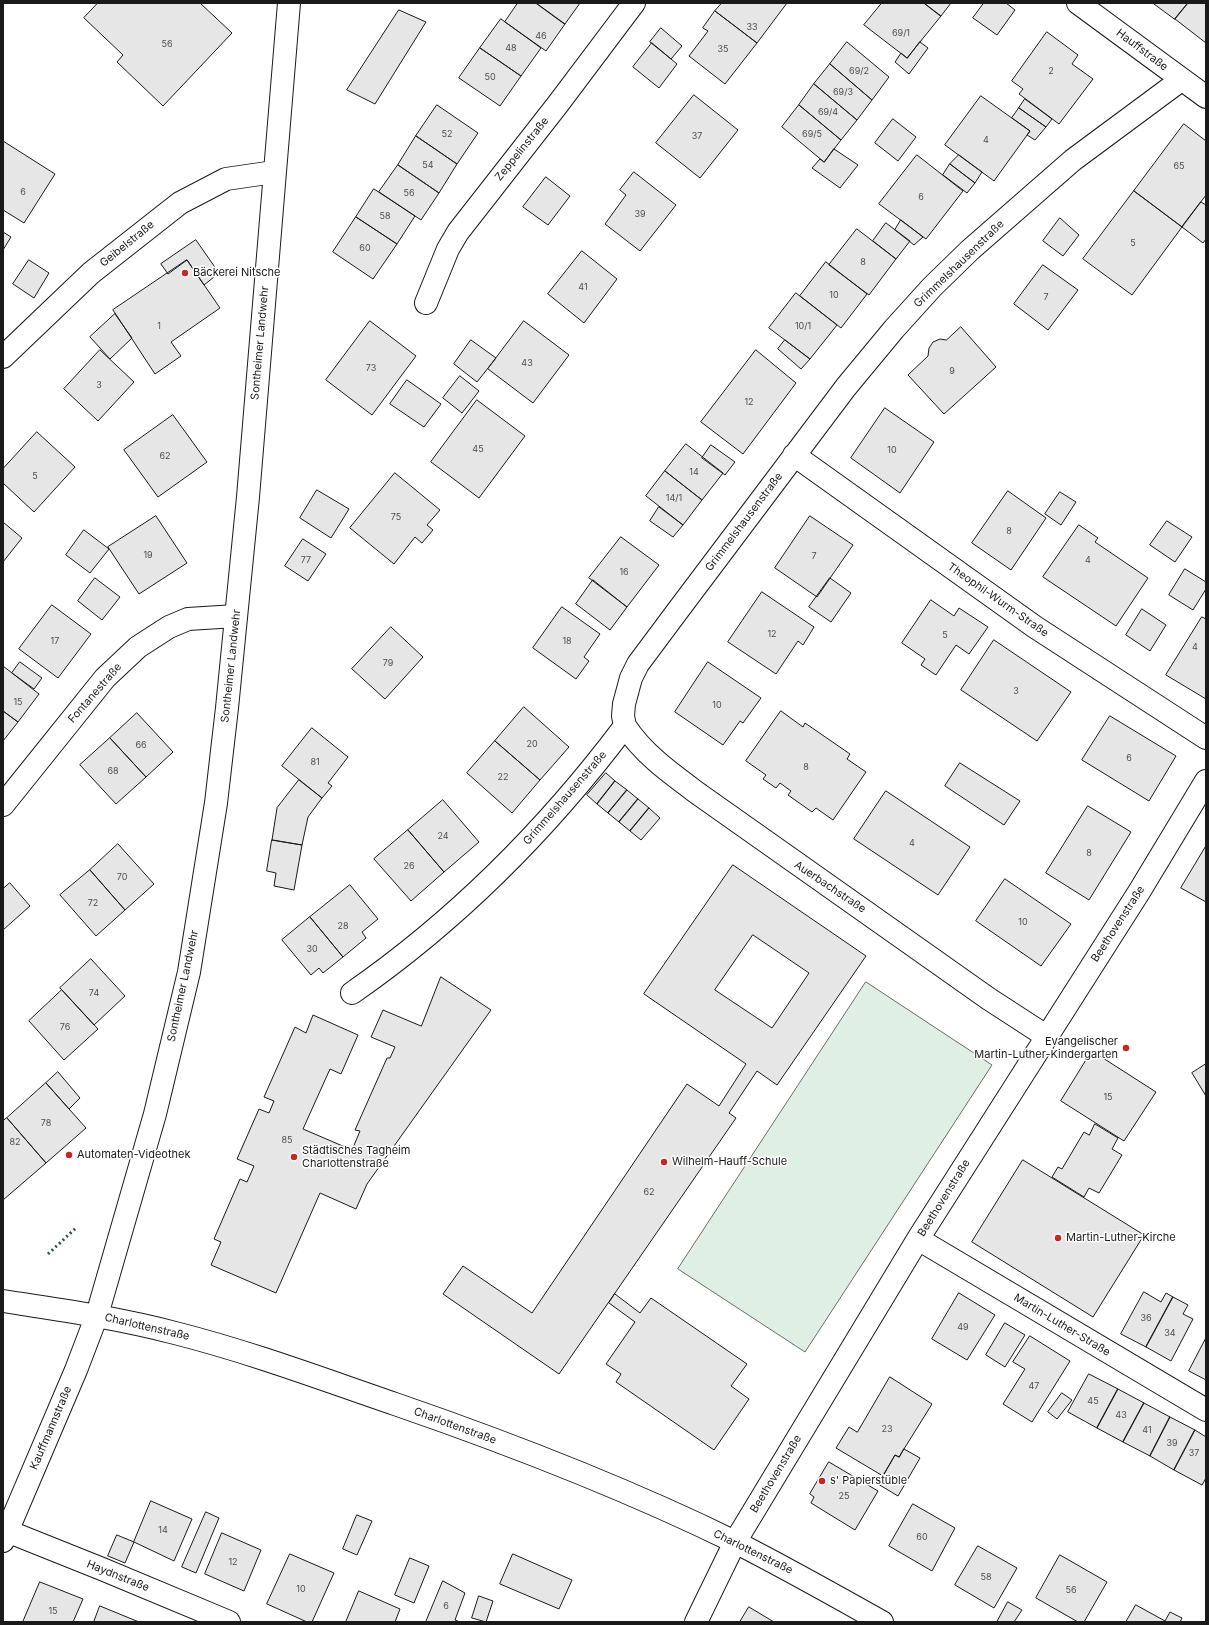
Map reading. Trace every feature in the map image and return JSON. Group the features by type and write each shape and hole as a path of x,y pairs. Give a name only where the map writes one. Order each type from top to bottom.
{"street":[{"name":"Sontheimer Landwehr","path":"97,1316 155,1114 189,972 216,803 248,497 289,3"},
{"name":"Zeppelinstraße","path":"426,303 448,249 458,232 558,104 634,3"},
{"name":"Hauffstraße","path":"1078,3 1206,97"},
{"name":"Grimmelshausenstraße","path":"352,993 391,966 513,856 601,758 625,726 623,716 624,704 631,678 638,664 678,608 846,387 894,329 932,287 970,250 1073,160 1181,80"},
{"name":"Geibelstraße","path":"3,357 91,273 180,203 226,179 274,172"},
{"name":"Theophil-Wurm-Straße","path":"794,455 1035,627 1206,738"},
{"name":"Fontanestraße","path":"3,805 105,678 138,647 169,627 188,619 236,616"},
{"name":"Auerbachstraße","path":"625,726 634,740 644,750 700,796 989,999 1046,1036"},
{"name":"Beethovenstraße","path":"696,1622 735,1542 918,1239 1139,892 1206,781"},
{"name":"Martin-Luther-Straße","path":"918,1239 1206,1410"},
{"name":"Charlottenstraße","path":"3,1301 97,1316 173,1332 238,1350 496,1440 650,1503 735,1542 804,1578 882,1622"},
{"name":"Kauffmannstraße","path":"5,1536 76,1370 97,1316"},
{"name":"Haydnstraße","path":"5,1536 102,1569 229,1622"}],"green space":[{"path":"866,982 992,1065 805,1352 678,1269"}],"building":[{"path":"98,3 200,3 232,33 163,106 117,62 123,55 84,18"},
{"path":"518,3 536,3 565,24 546,51 505,22"},
{"path":"536,3 580,3 565,24"},
{"path":"722,3 787,3 757,43 715,11"},
{"path":"882,3 924,3 941,16 907,58 864,25"},
{"path":"924,3 951,3 941,16"},
{"path":"984,3 1006,3 1015,10 997,35 973,18"},
{"path":"1153,3 1188,3 1175,19"},
{"path":"1188,3 1206,3 1206,43 1175,19"},
{"path":"399,10 426,22 375,104 347,90"},
{"path":"715,11 757,43 725,84 689,56 708,31 703,28"},
{"path":"501,19 541,48 521,76 480,48"},
{"path":"661,28 682,46 671,59 650,42"},
{"path":"1047,32 1078,55 1072,64 1093,79 1059,124 1019,94 1023,89 1012,81"},
{"path":"847,42 889,77 872,100 830,64"},
{"path":"920,42 928,48 909,74 895,62 901,53 907,58"},
{"path":"652,43 677,64 659,88 633,67"},
{"path":"480,48 521,76 500,106 459,78"},
{"path":"830,64 872,100 857,120 814,84"},
{"path":"814,84 857,120 841,140 799,105"},
{"path":"694,95 738,130 700,178 656,143"},
{"path":"981,96 1030,131 994,181 945,145"},
{"path":"1025,99 1052,119 1046,127 1019,108"},
{"path":"437,105 478,133 457,164 416,136"},
{"path":"799,105 841,140 824,162 782,127"},
{"path":"1019,108 1046,127 1035,140 1027,135 1030,131 1012,118"},
{"path":"893,119 916,137 898,161 875,143"},
{"path":"1184,124 1206,141 1206,195 1182,227 1134,191"},
{"path":"416,136 457,164 439,193 398,165"},
{"path":"3,141 55,174 24,223 3,210"},
{"path":"834,149 858,165 840,188 812,168 820,159 824,162"},
{"path":"917,155 963,191 926,239 879,204"},
{"path":"959,155 982,172 975,183 950,164"},
{"path":"950,164 975,183 967,193 943,175"},
{"path":"398,165 439,193 421,220 379,192"},
{"path":"634,172 676,205 640,251 605,224 626,195 620,190"},
{"path":"546,177 570,196 548,225 523,207"},
{"path":"374,189 415,216 397,244 356,217"},
{"path":"1134,191 1182,227 1132,295 1083,259"},
{"path":"1201,202 1206,205 1206,239 1203,243 1182,227"},
{"path":"356,217 397,244 373,279 333,252"},
{"path":"1060,218 1079,235 1063,256 1043,241"},
{"path":"901,220 923,237 914,245 895,230"},
{"path":"886,223 910,241 896,259 873,241"},
{"path":"857,229 896,259 869,295 829,265"},
{"path":"3,232 11,237 3,250"},
{"path":"196,240 219,273 204,285 187,260 168,274 161,264"},
{"path":"582,251 617,279 584,323 548,294"},
{"path":"29,260 49,273 34,298 13,284"},
{"path":"187,260 220,308 171,342 181,356 155,374 113,310"},
{"path":"826,262 867,294 841,328 800,296"},
{"path":"1043,265 1078,290 1048,330 1014,304"},
{"path":"796,293 837,325 810,359 769,328"},
{"path":"115,314 132,338 110,359 90,337"},
{"path":"370,321 416,356 372,415 326,380"},
{"path":"524,321 569,355 533,403 488,369"},
{"path":"961,327 996,367 944,414 908,375 928,356 929,348 933,342 940,339 946,340"},
{"path":"471,340 496,358 477,382 454,364"},
{"path":"785,340 810,359 801,369 778,349"},
{"path":"100,350 134,382 98,421 64,389"},
{"path":"756,350 796,383 743,454 701,422"},
{"path":"460,376 479,391 462,413 443,398"},
{"path":"407,380 441,404 424,427 390,404"},
{"path":"477,400 525,436 479,498 431,462"},
{"path":"885,408 934,442 900,493 851,458"},
{"path":"173,415 207,462 158,497 124,450"},
{"path":"37,432 75,467 34,512 3,483 3,469"},
{"path":"686,444 723,473 702,500 665,471"},
{"path":"711,445 735,462 725,475 702,458"},
{"path":"665,471 702,500 683,525 646,496"},
{"path":"395,473 440,510 427,525 433,530 422,543 415,537 394,564 350,528"},
{"path":"317,490 349,509 331,538 300,518"},
{"path":"1008,491 1046,518 1011,570 972,543"},
{"path":"1060,492 1076,502 1061,525 1045,514"},
{"path":"659,507 683,525 673,537 650,521"},
{"path":"156,516 187,563 139,594 108,547"},
{"path":"810,516 853,545 817,597 775,568"},
{"path":"1167,521 1192,537 1175,562 1150,545"},
{"path":"3,522 22,538 3,562"},
{"path":"1079,525 1098,538 1095,542 1148,578 1116,626 1043,577"},
{"path":"84,530 109,549 90,573 66,555"},
{"path":"621,537 659,565 627,607 589,578"},
{"path":"303,539 326,554 308,581 285,566"},
{"path":"1185,569 1206,582 1206,589 1193,610 1169,595"},
{"path":"95,578 120,597 102,620 78,601"},
{"path":"830,578 851,593 831,622 809,607"},
{"path":"593,580 627,607 610,630 576,604"},
{"path":"762,592 814,627 803,645 798,641 776,674 728,642"},
{"path":"931,600 954,616 959,608 988,627 969,654 956,645 936,675 921,665 925,659 902,643"},
{"path":"52,605 91,634 58,678 19,649"},
{"path":"562,607 600,634 584,657 589,661 576,679 533,648"},
{"path":"1142,609 1166,625 1150,651 1126,635"},
{"path":"1202,617 1206,619 1206,699 1166,675"},
{"path":"391,627 423,657 385,699 352,669"},
{"path":"994,640 1071,692 1037,741 961,690"},
{"path":"20,662 42,678 34,689 12,673"},
{"path":"708,662 761,698 743,723 740,721 723,745 675,712"},
{"path":"3,666 39,694 18,722 3,711"},
{"path":"524,707 569,747 540,780 495,741"},
{"path":"3,711 18,722 3,741"},
{"path":"781,711 803,727 805,723 850,754 847,759 866,772 833,820 816,808 812,812 788,795 791,791 780,783 776,788 763,779 766,775 746,761"},
{"path":"137,713 173,752 146,777 110,738"},
{"path":"1110,716 1176,756 1149,801 1082,760"},
{"path":"312,728 348,757 328,783 332,786 322,798 282,766"},
{"path":"110,738 146,777 116,804 80,765"},
{"path":"495,741 540,780 512,813 467,773"},
{"path":"960,763 1020,801 1004,825 945,786"},
{"path":"606,773 615,781 597,804 587,795"},
{"path":"299,780 322,798 308,817 302,845 272,840 277,808"},
{"path":"615,781 627,790 608,813 597,804"},
{"path":"627,790 638,799 619,822 608,813"},
{"path":"886,791 970,847 938,895 854,839"},
{"path":"638,799 649,808 630,831 619,822"},
{"path":"443,800 479,842 444,872 408,830"},
{"path":"1088,806 1131,832 1089,900 1046,873"},
{"path":"649,808 660,818 641,840 630,831"},
{"path":"408,830 444,872 411,901 374,859"},
{"path":"272,840 302,845 294,890 274,886 276,873 267,871"},
{"path":"118,844 154,884 125,910 90,870"},
{"path":"1206,846 1206,902 1181,888"},
{"path":"733,865 866,956 777,1085 757,1071 729,1113 736,1118 559,1374 443,1294 463,1266 532,1313 687,1084 719,1106 746,1064 644,994","holes":["753,935 809,973 772,1028 715,990"]},
{"path":"90,870 125,910 96,936 60,895"},
{"path":"1005,879 1071,924 1041,966 976,921"},
{"path":"10,883 30,906 3,930 3,889"},
{"path":"350,885 378,919 362,932 366,938 343,957 310,917"},
{"path":"310,917 343,957 323,973 319,968 311,975 282,940"},
{"path":"91,959 125,996 94,1025 60,988"},
{"path":"441,977 491,1010 367,1184 356,1209 320,1193 276,1293 211,1265 221,1242 214,1239 240,1179 247,1182 254,1166 237,1159 259,1109 269,1113 274,1101 264,1097 295,1027 306,1033 313,1015 358,1035 341,1074 330,1069 303,1129 352,1150 360,1131 355,1130 387,1058 390,1058 395,1047 371,1037 383,1010 421,1026"},
{"path":"62,990 98,1029 64,1060 29,1021"},
{"path":"1092,1051 1156,1092 1124,1141 1061,1101"},
{"path":"1206,1064 1206,1096 1192,1073"},
{"path":"58,1072 80,1098 69,1109 46,1083"},
{"path":"46,1083 86,1128 46,1163 7,1118"},
{"path":"7,1118 46,1163 3,1200 3,1121"},
{"path":"1095,1124 1118,1138 1112,1149 1122,1155 1099,1193 1089,1188 1084,1197 1052,1177 1058,1167 1062,1169 1084,1132 1089,1135"},
{"name":"Martin-Luther-Kirche","path":"1023,1160 1144,1235 1093,1317 972,1242"},
{"path":"1144,1292 1161,1302 1166,1293 1173,1297 1146,1347 1121,1334"},
{"path":"959,1293 995,1315 967,1360 932,1339"},
{"path":"615,1294 640,1313 651,1298 747,1364 731,1386 749,1399 714,1450 616,1382 621,1374 606,1364 635,1322 609,1303"},
{"path":"1173,1297 1188,1305 1183,1314 1193,1319 1171,1361 1146,1347"},
{"path":"1005,1323 1025,1335 1005,1367 986,1355"},
{"path":"1030,1336 1070,1361 1032,1422 1003,1404 1025,1369 1013,1362"},
{"path":"1206,1338 1206,1380 1189,1371"},
{"path":"1089,1374 1118,1389 1097,1428 1068,1412"},
{"path":"890,1377 932,1404 899,1457 895,1455 883,1476 836,1448 849,1427 857,1432"},
{"path":"1118,1389 1144,1403 1123,1442 1097,1428"},
{"path":"1062,1393 1072,1400 1057,1419 1048,1412"},
{"path":"1144,1403 1170,1417 1150,1456 1123,1442"},
{"path":"1170,1417 1195,1430 1174,1470 1150,1456"},
{"path":"1195,1430 1206,1437 1206,1478 1202,1485 1174,1470"},
{"path":"904,1449 920,1458 898,1496 878,1484 895,1455 899,1457"},
{"path":"829,1462 878,1491 855,1530 811,1503 814,1497 810,1494"},
{"path":"151,1501 192,1519 174,1561 134,1542"},
{"path":"913,1504 955,1528 932,1571 889,1546"},
{"path":"206,1512 219,1518 196,1573 182,1567"},
{"path":"357,1515 372,1521 357,1555 343,1549"},
{"path":"222,1533 261,1550 244,1591 205,1574"},
{"path":"117,1535 134,1542 125,1563 108,1556"},
{"path":"978,1546 1017,1568 994,1608 955,1585"},
{"path":"290,1554 334,1573 312,1622 307,1622 267,1604"},
{"path":"513,1554 572,1580 559,1609 500,1584"},
{"path":"1060,1555 1107,1582 1084,1622 1078,1622 1036,1598"},
{"path":"410,1558 429,1566 414,1603 395,1595"},
{"path":"443,1581 465,1593 455,1620 460,1622 426,1622"},
{"path":"40,1582 83,1599 73,1622 23,1622"},
{"path":"359,1591 400,1609 395,1622 346,1622"},
{"path":"479,1596 493,1601 486,1622 472,1618"},
{"path":"1008,1602 1022,1610 1014,1622 997,1622"},
{"path":"1136,1605 1165,1621 1170,1612 1182,1618 1180,1622 1126,1622"},
{"path":"100,1606 139,1622 94,1622"},
{"path":"749,1607 774,1622 740,1622"}],"hedge":[{"path":"48,1254 77,1227"}],"place":[{"name":"Bäckerei Nitsche","path":"185,273"},
{"name":"Evangelischer Martin-Luther-Kindergarten","path":"1126,1048"},
{"name":"Automaten-Videothek","path":"69,1155"},
{"name":"Städtisches Tagheim Charlottenstraße","path":"294,1157"},
{"name":"Wilhelm-Hauff-Schule","path":"664,1162"},
{"name":"Martin-Luther-Kirche","path":"1058,1238"},
{"name":"s' Papierstüble","path":"822,1481"}]}
